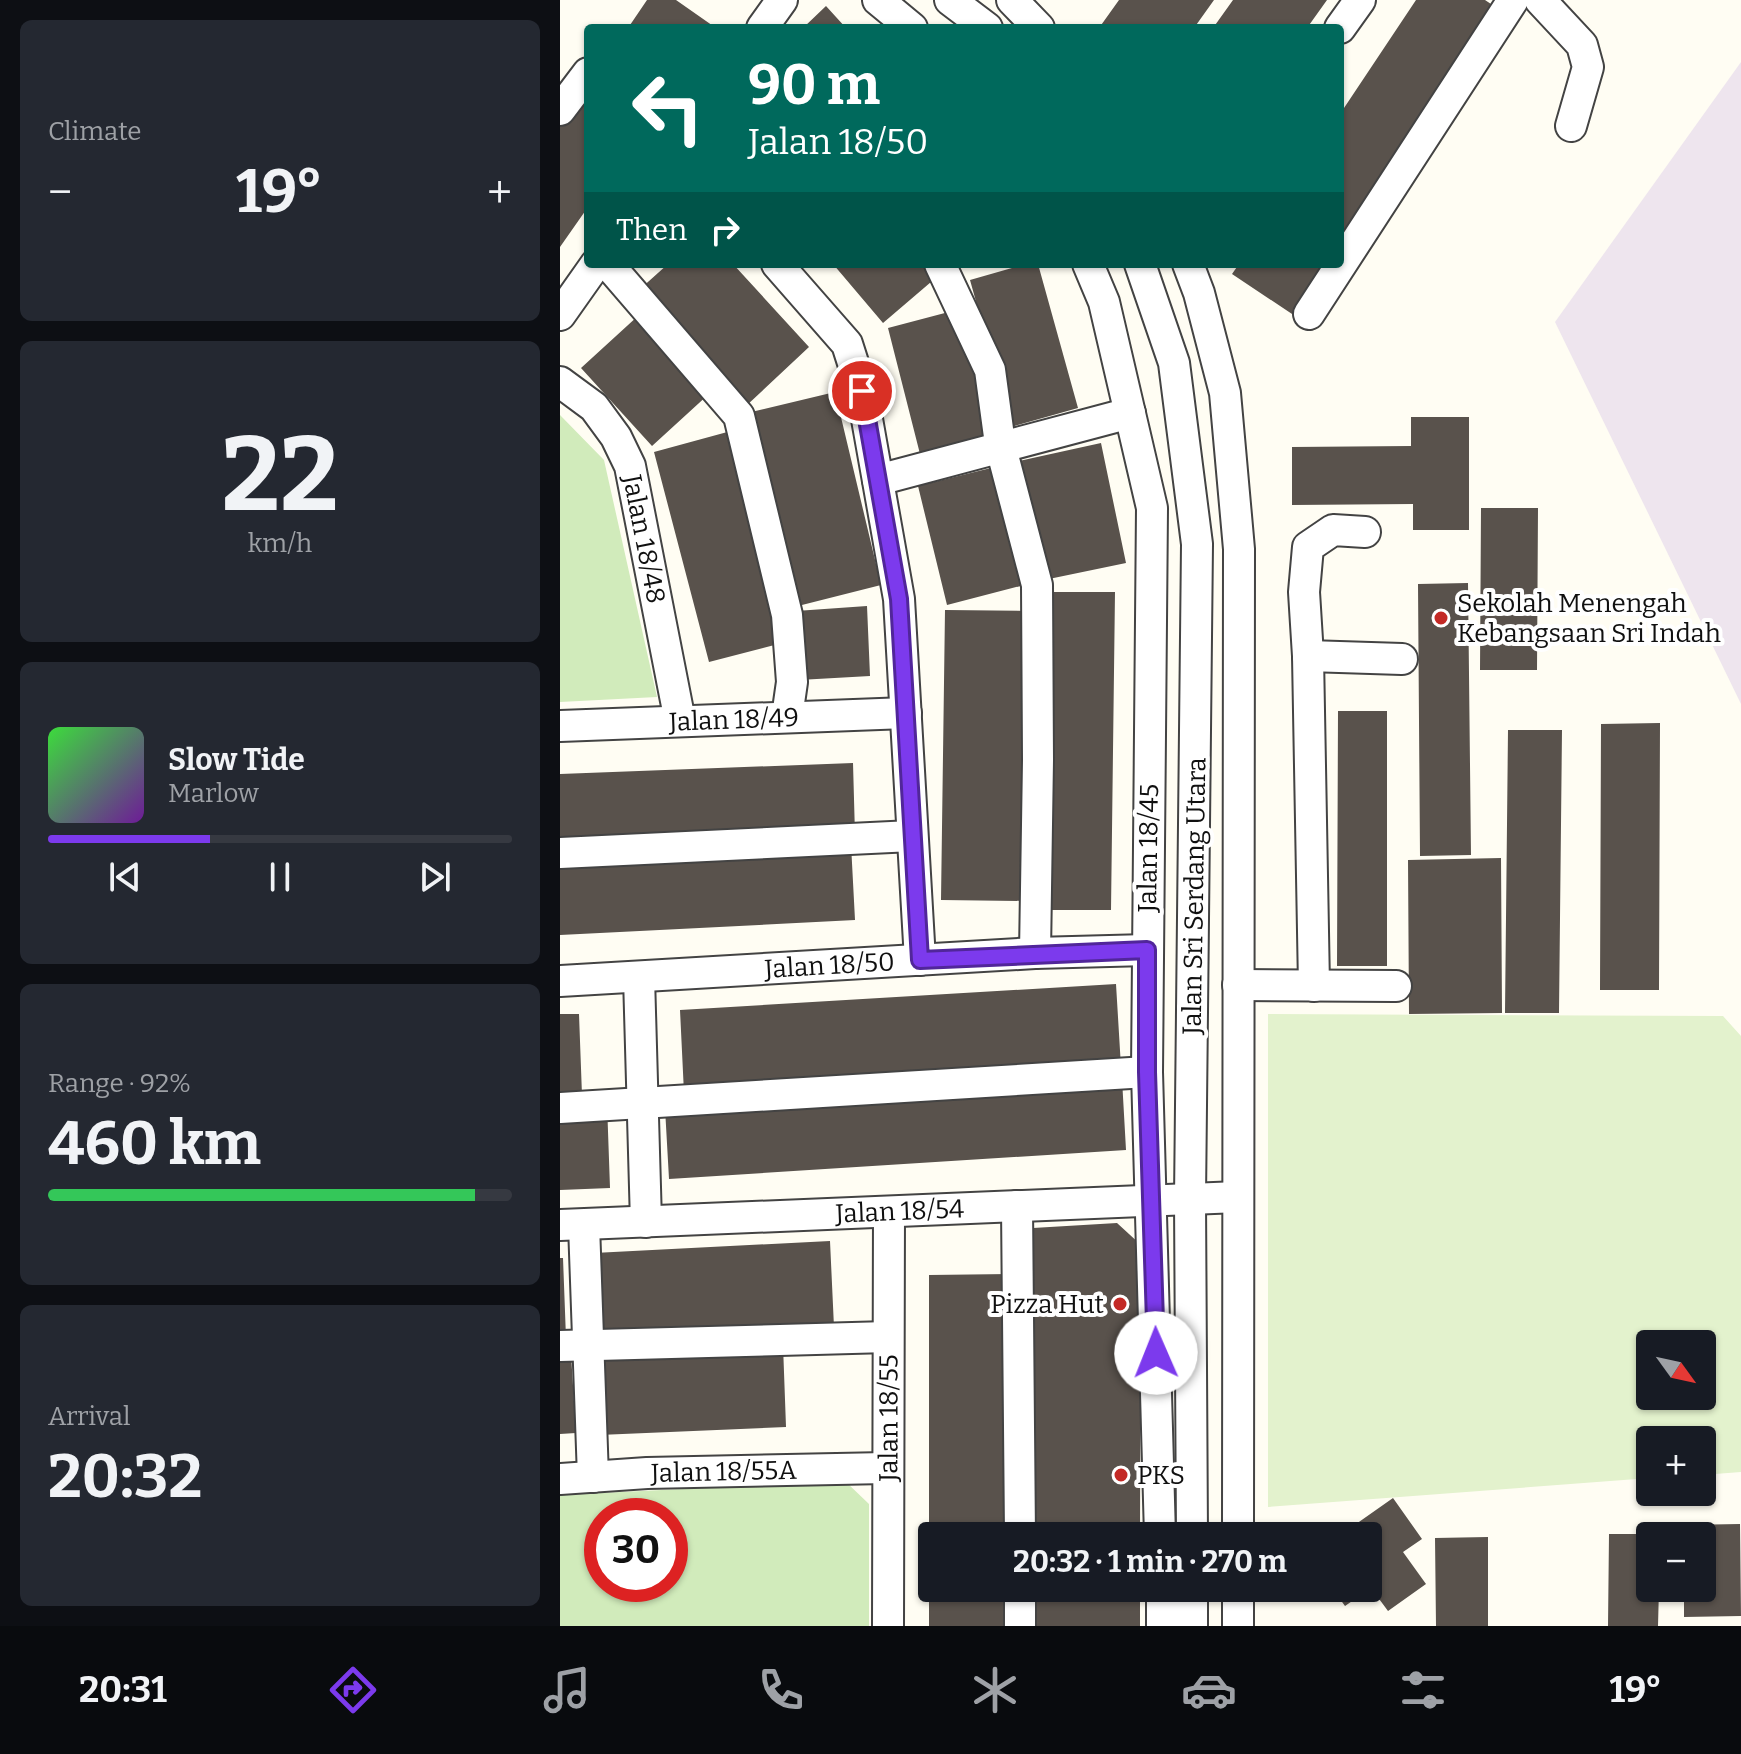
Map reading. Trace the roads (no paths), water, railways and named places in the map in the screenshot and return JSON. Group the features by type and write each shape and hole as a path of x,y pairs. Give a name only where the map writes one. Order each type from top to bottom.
{"street":[{"path":"765,24 782,0"},
{"path":"878,0 907,24"},
{"path":"950,0 982,24"},
{"path":"1012,0 1035,24"},
{"path":"1343,24 1360,0"},
{"path":"1344,260 1513,0"},
{"path":"1540,0 1582,45 1588,67 1571,126"},
{"path":"560,110 584,78"},
{"path":"565,298 592,268"},
{"path":"611,268 739,416 787,615 792,682 787,717"},
{"path":"780,268 847,344 862,391 899,599 920,960"},
{"path":"942,268 990,370 1001,447 1037,585 1035,953"},
{"name":"Jalan 18/45","path":"1090,268 1104,302 1152,508 1147,1072 1160,1522"},
{"name":"Jalan Sri Serdang Utara","path":"1141,268 1174,363 1197,544 1190,1199 1192,1522"},
{"name":"Jalan Sri Serdang Utara","path":"1190,268 1225,393 1239,549 1238,1522"},
{"path":"1309,314 1339,268"},
{"name":"Jalan 18/48","path":"560,382 594,407 616,437 630,466 680,721"},
{"path":"878,480 1130,413"},
{"path":"1314,986 1304,592 1308,547 1333,530 1365,532"},
{"path":"1308,656 1402,659"},
{"name":"Jalan 18/49","path":"560,726 906,713"},
{"path":"560,853 912,836"},
{"name":"Jalan 18/50","path":"560,981 1035,953 1147,950"},
{"path":"639,977 646,1222"},
{"path":"1238,985 1396,986"},
{"path":"560,1108 1147,1072"},
{"name":"Jalan 18/54","path":"572,1225 1238,1197"},
{"path":"1017,1206 1020,1522"},
{"name":"Jalan 18/55","path":"888,1626 889,1212"},
{"path":"572,1225 574,1346 593,1477"},
{"path":"574,1346 888,1337"},
{"name":"Jalan 18/55A","path":"560,1479 647,1473 886,1468"},
{"path":"1020,1602 1020,1626"},
{"path":"1162,1602 1162,1626"},
{"path":"1192,1602 1192,1626"},
{"path":"1238,1602 1238,1626"}],"place":[{"name":"Sekolah Menengah Kebangsaan Sri Indah","path":"1441,618"},
{"name":"Pizza Hut","path":"1120,1304"},
{"name":"PKS","path":"1121,1475"}]}
